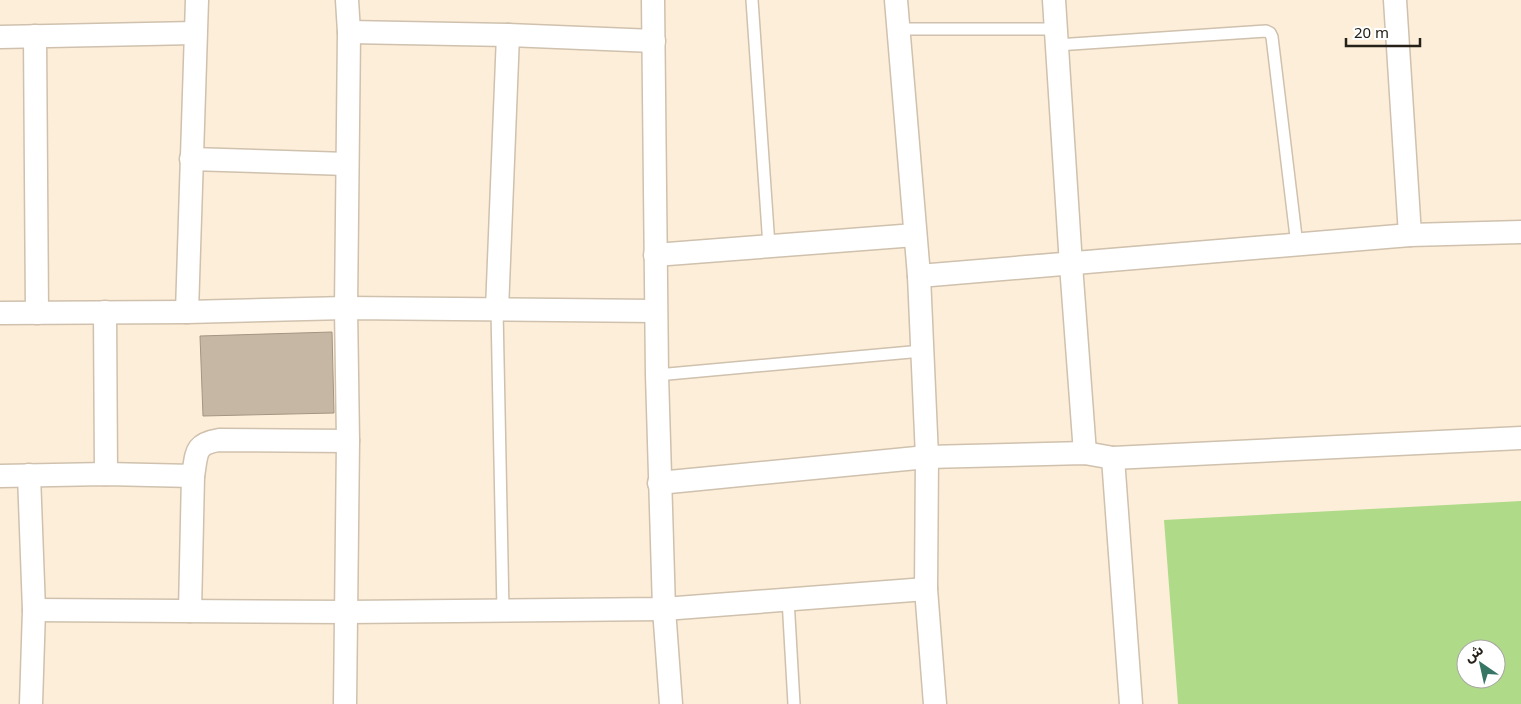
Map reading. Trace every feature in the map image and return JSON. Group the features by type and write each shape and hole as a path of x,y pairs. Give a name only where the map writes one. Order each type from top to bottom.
{"street":[{"path":"187,312 197,0"},
{"path":"345,704 348,441 346,308 349,32 347,0"},
{"path":"653,0 655,311 659,483 664,609 671,704"},
{"path":"896,0 919,276 927,457 926,589 935,704"},
{"path":"1054,0 1071,265 1086,453"},
{"path":"1396,0 1410,235"},
{"path":"0,37 195,32"},
{"path":"349,32 508,35 654,41"},
{"path":"497,310 508,35"},
{"path":"35,36 38,313"},
{"path":"191,159 347,164"},
{"path":"919,276 1071,265 1410,235 1521,232"},
{"path":"655,255 915,235"},
{"path":"0,313 187,312 346,308 655,311"},
{"path":"105,312 106,474"},
{"path":"659,483 927,457 1086,453 1113,458 1521,438"},
{"path":"190,611 193,476 197,451 206,442 220,440 348,441"},
{"path":"1113,458 1131,704"},
{"path":"0,476 106,474 193,476"},
{"path":"29,475 34,610 31,704"},
{"path":"34,610 346,612 664,609 926,589"}],"lane":[{"path":"752,0 769,246"},
{"path":"898,29 1056,37 1266,31 1270,33 1297,245"},
{"path":"497,310 503,611"},
{"path":"657,375 922,351"},
{"path":"788,599 794,704"}],"green space":[{"path":"1521,501 1521,704 1178,704 1164,520"}],"building":[{"path":"332,332 334,413 203,416 200,336"}]}
